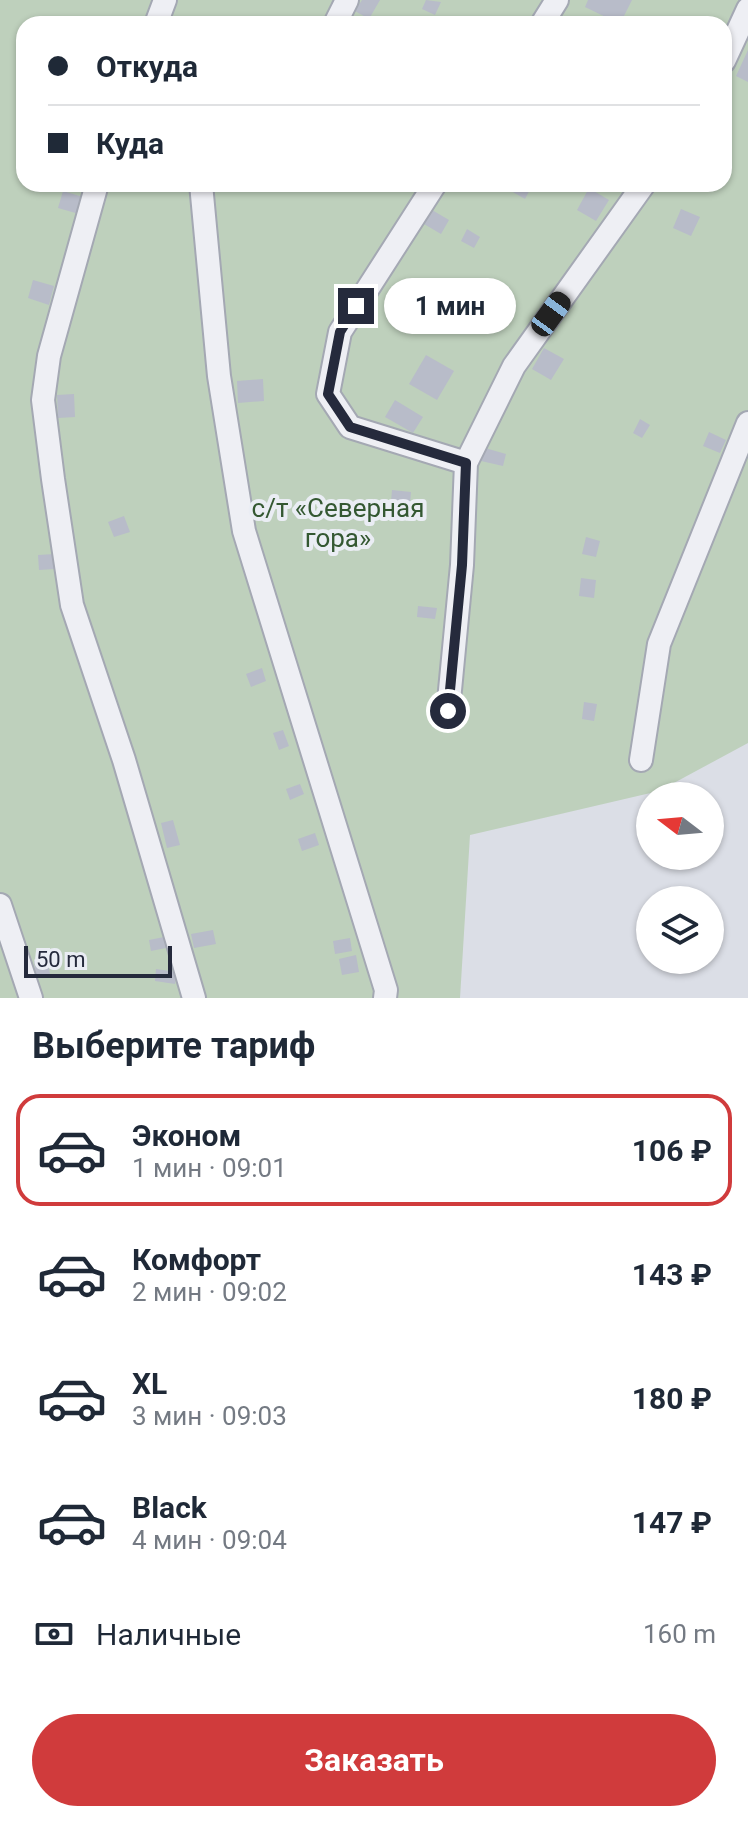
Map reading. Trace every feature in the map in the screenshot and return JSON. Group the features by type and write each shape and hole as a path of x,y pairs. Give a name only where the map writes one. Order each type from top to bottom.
{"lane":[{"path":"732,44 748,9"},
{"path":"95,192 49,356 43,400 72,605 124,760 194,998"},
{"path":"202,192 219,376 244,531 386,990 385,998"},
{"path":"430,192 340,332 328,394 350,427 466,463"},
{"path":"448,711 462,565 466,463 514,366 638,192"},
{"path":"641,760 659,644 748,423"},
{"path":"0,905 31,998"}],"green space":[{"name":"с/т «Северная гора»","path":"0,0 748,0 748,743 676,782 636,782 636,796 470,835 460,998 0,998"}],"building":[{"path":"362,0 380,0 371,16 355,11"},
{"path":"426,0 441,2 435,15 422,9"},
{"path":"588,0 632,0 624,16 604,16 585,7"},
{"path":"748,50 748,82 736,76"},
{"path":"63,192 83,197 79,214 58,208"},
{"path":"513,192 529,192 525,199"},
{"path":"587,192 596,192 609,200 596,221 577,210"},
{"path":"681,209 700,217 691,236 673,228"},
{"path":"432,210 449,220 441,234 424,224"},
{"path":"467,229 480,237 474,248 461,241"},
{"path":"33,280 54,286 49,305 28,298"},
{"path":"477,280 489,287 481,301 469,293"},
{"path":"544,348 564,359 551,380 532,369"},
{"path":"426,355 454,371 437,400 409,384"},
{"path":"263,379 264,401 238,403 237,381"},
{"path":"74,394 75,417 58,418 57,395"},
{"path":"395,400 423,417 413,433 385,417"},
{"path":"640,419 650,425 642,438 633,433"},
{"path":"709,432 726,440 720,453 703,446"},
{"path":"485,448 506,454 503,466 481,461"},
{"path":"392,490 411,492 410,505 391,502"},
{"path":"124,516 130,532 114,537 108,522"},
{"path":"586,537 600,541 596,557 582,554"},
{"path":"54,554 55,569 39,570 38,555"},
{"path":"581,578 596,580 594,598 579,596"},
{"path":"418,606 437,608 435,619 417,617"},
{"path":"262,668 266,681 251,687 246,674"},
{"path":"584,702 597,704 594,721 582,719"},
{"path":"283,730 289,746 279,750 273,733"},
{"path":"300,784 304,794 290,800 286,789"},
{"path":"173,820 180,845 167,848 161,823"},
{"path":"315,833 319,845 302,851 298,839"},
{"path":"213,930 216,944 194,948 191,934"},
{"path":"164,937 166,948 151,951 149,940"},
{"path":"350,938 352,951 335,954 333,941"},
{"path":"356,955 359,972 342,975 339,959"},
{"path":"47,958 50,974 36,977 34,961"},
{"path":"156,969 177,972 175,984 155,981"}],"route":[{"path":"356,306 340,332 328,394 350,427 466,463 462,565 448,711"}]}
